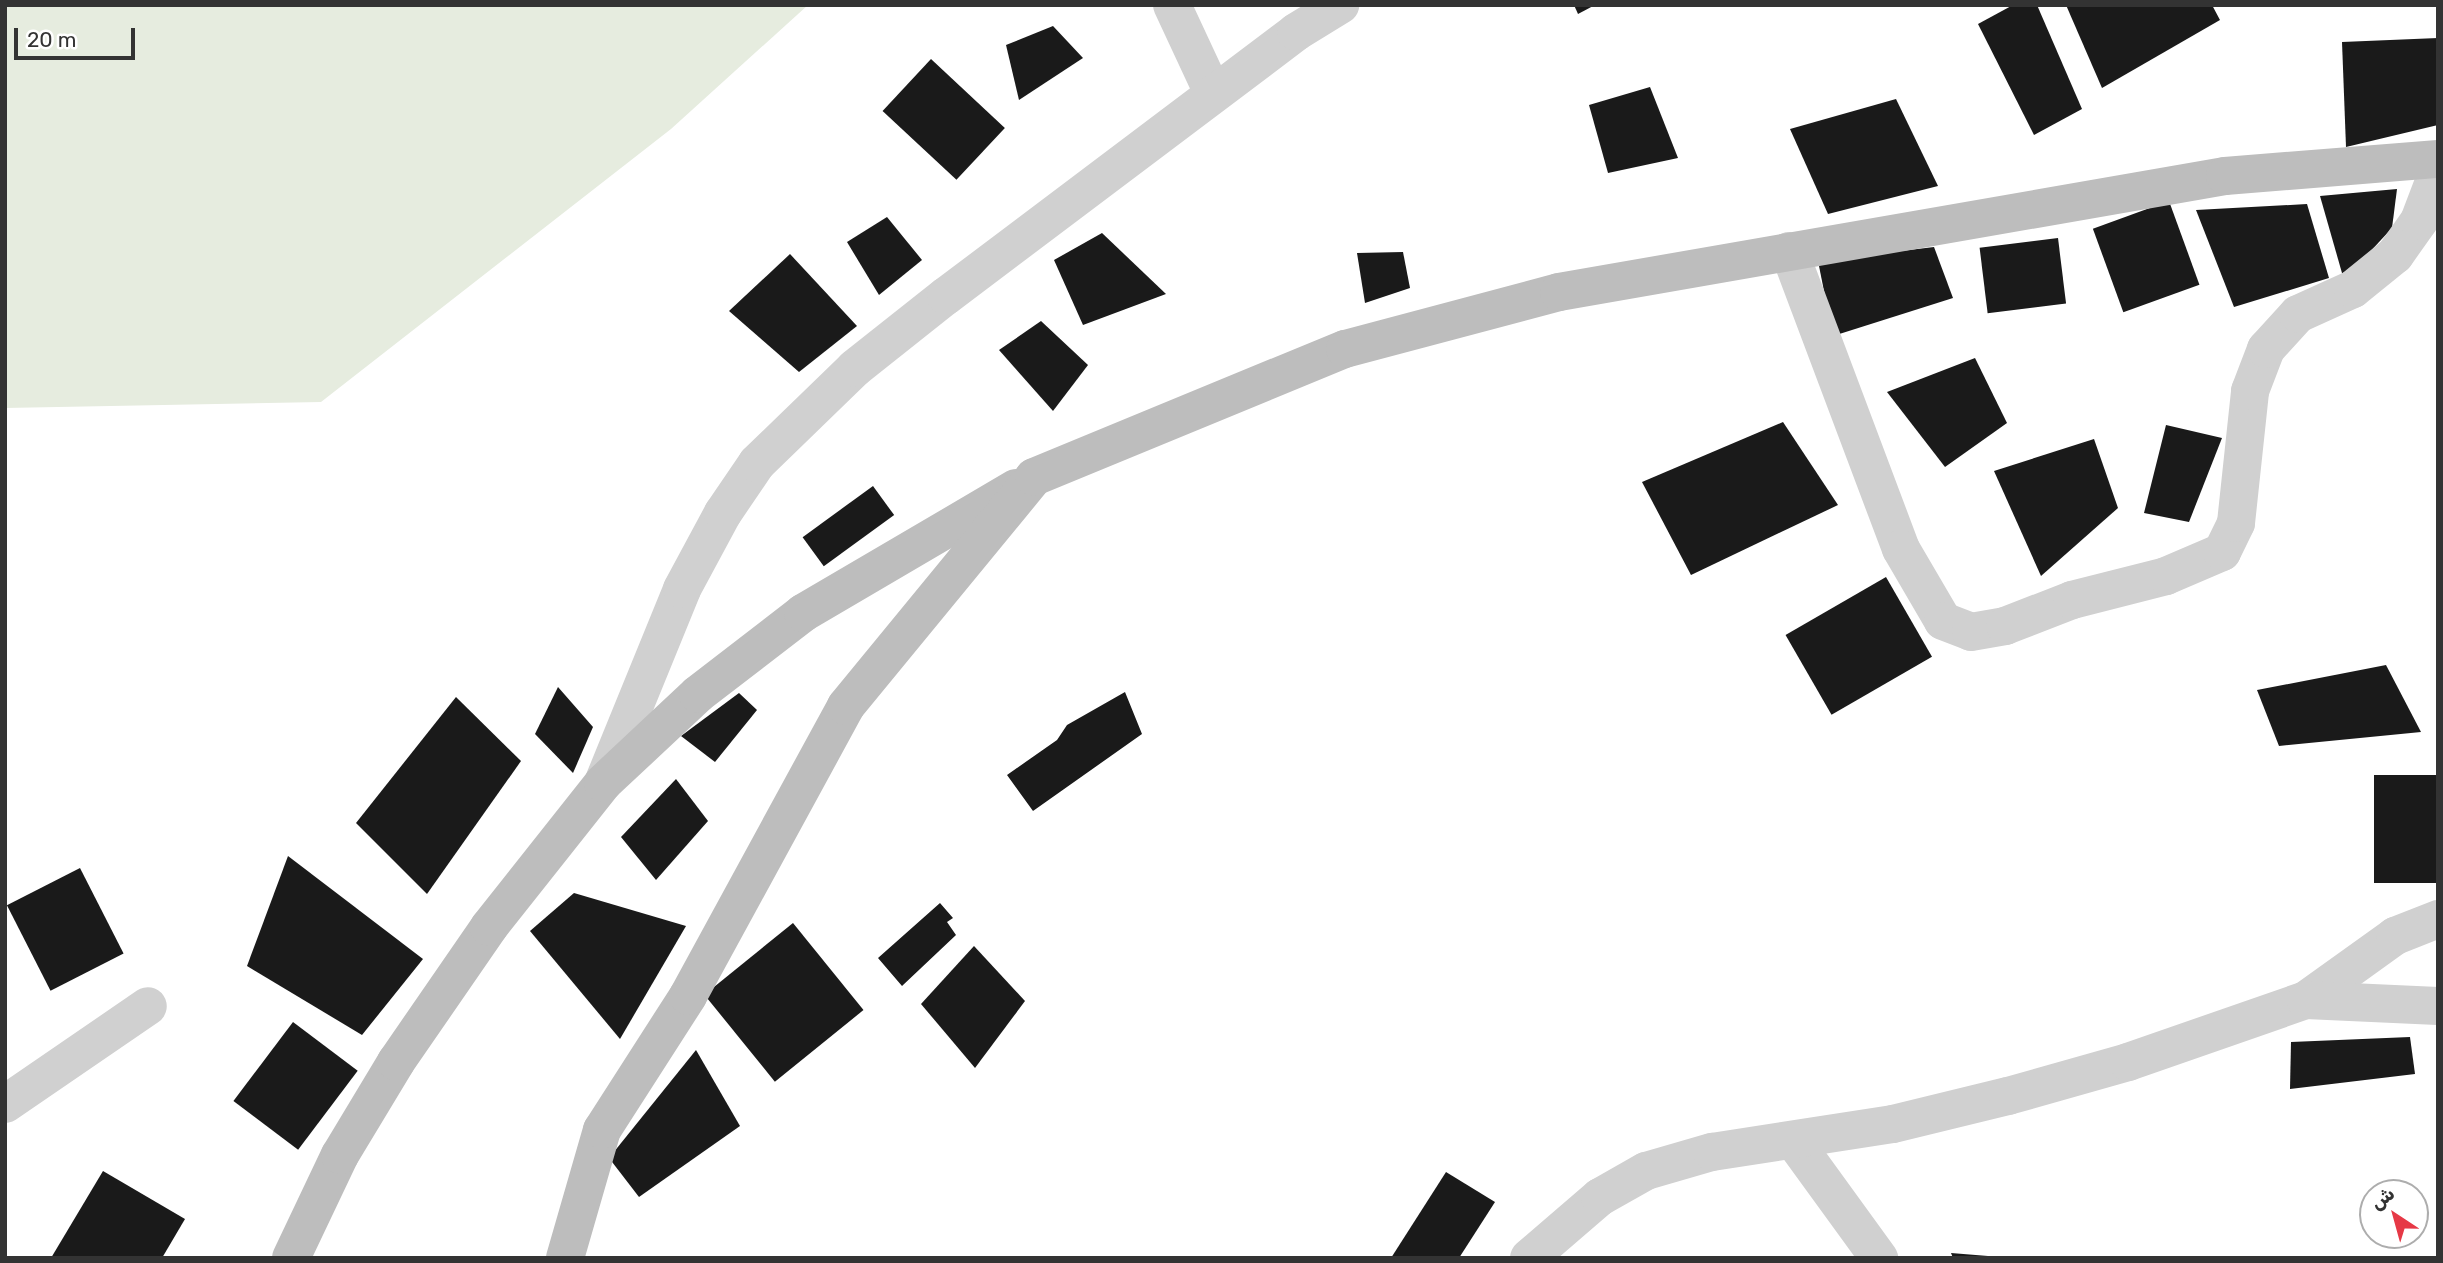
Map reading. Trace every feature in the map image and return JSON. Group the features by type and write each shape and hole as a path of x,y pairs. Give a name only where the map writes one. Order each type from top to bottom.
{"street":[{"path":"1172,5 1213,93"},
{"path":"603,783 682,589 723,513 757,463 855,368 1213,93 1340,5"},
{"path":"292,1258 340,1155 396,1062 489,927 603,783 698,694 803,613 1034,477 1345,349 1559,292 2225,176 2438,159"},
{"path":"1788,251 1901,549 1943,621 1970,632 2004,626 2072,600 2166,576 2222,552 2236,523 2250,391 2266,349 2298,314 2353,289 2395,255 2419,221 2438,171"},
{"path":"565,1258 602,1130 688,996 846,706 1034,477"},
{"path":"1530,1258 1600,1197 1646,1171 1712,1152 1794,1141 2008,1097 2128,1062 2306,1000 2395,936 2438,919"},
{"path":"2306,1000 2438,1006"},
{"path":"5,1104 148,1006"},
{"path":"1794,1141 1879,1258"}],"shaded area":[{"path":"5,5 808,5 671,129 321,402 5,408"}],"building":[{"path":"1574,5 1595,5 1578,14"},
{"path":"2013,5 2037,5 2082,109 2034,135 1978,24"},
{"path":"2066,5 2212,5 2220,20 2102,88"},
{"path":"1053,26 1083,58 1019,100 1006,45"},
{"path":"2438,38 2438,125 2346,147 2342,42"},
{"path":"931,59 1005,128 956,180 883,111"},
{"path":"1650,87 1678,158 1608,173 1589,105"},
{"path":"1896,99 1938,186 1828,214 1790,129"},
{"path":"2397,189 2392,228 2344,280 2320,196"},
{"path":"2169,201 2199,285 2123,312 2093,229"},
{"path":"2307,204 2329,278 2234,307 2196,210"},
{"path":"887,217 922,260 879,295 847,242"},
{"path":"1102,233 1166,294 1083,325 1054,260"},
{"path":"2058,238 2066,304 1988,313 1980,248"},
{"path":"1934,247 1953,298 1833,336 1818,261"},
{"path":"1403,252 1410,288 1365,303 1357,253"},
{"path":"790,254 857,326 799,372 729,311"},
{"path":"1041,321 1088,365 1053,411 999,350"},
{"path":"1975,358 2007,423 1945,467 1887,392"},
{"path":"1783,422 1838,505 1691,575 1642,482"},
{"path":"2166,425 2222,438 2189,522 2144,513"},
{"path":"2094,439 2118,508 2041,576 1994,471"},
{"path":"873,486 894,515 824,566 803,537"},
{"path":"1886,577 1932,657 1832,715 1786,635"},
{"path":"2386,665 2421,732 2279,746 2257,690"},
{"path":"558,687 593,727 573,773 535,734"},
{"path":"1125,692 1142,734 1033,811 1007,775 1057,740 1067,725"},
{"path":"739,693 757,710 715,762 681,736"},
{"path":"456,697 521,761 427,894 356,823"},
{"path":"2374,775 2438,775 2438,883 2374,883"},
{"path":"676,779 708,821 656,880 621,837"},
{"path":"288,856 423,959 362,1035 247,966"},
{"path":"80,868 124,954 51,991 7,905"},
{"path":"574,893 686,926 620,1039 530,931"},
{"path":"940,903 953,918 947,922 956,935 902,986 878,958"},
{"path":"793,923 863,1010 775,1082 704,995"},
{"path":"974,946 1025,1001 975,1068 921,1004"},
{"path":"293,1022 358,1071 298,1150 233,1101"},
{"path":"2410,1037 2415,1074 2290,1089 2291,1042"},
{"path":"696,1050 740,1126 639,1197 609,1158"},
{"path":"103,1171 185,1219 162,1258 51,1258"},
{"path":"1446,1172 1495,1202 1459,1258 1391,1258"},
{"path":"1951,1253 1988,1256 1988,1258 1953,1258"}]}
